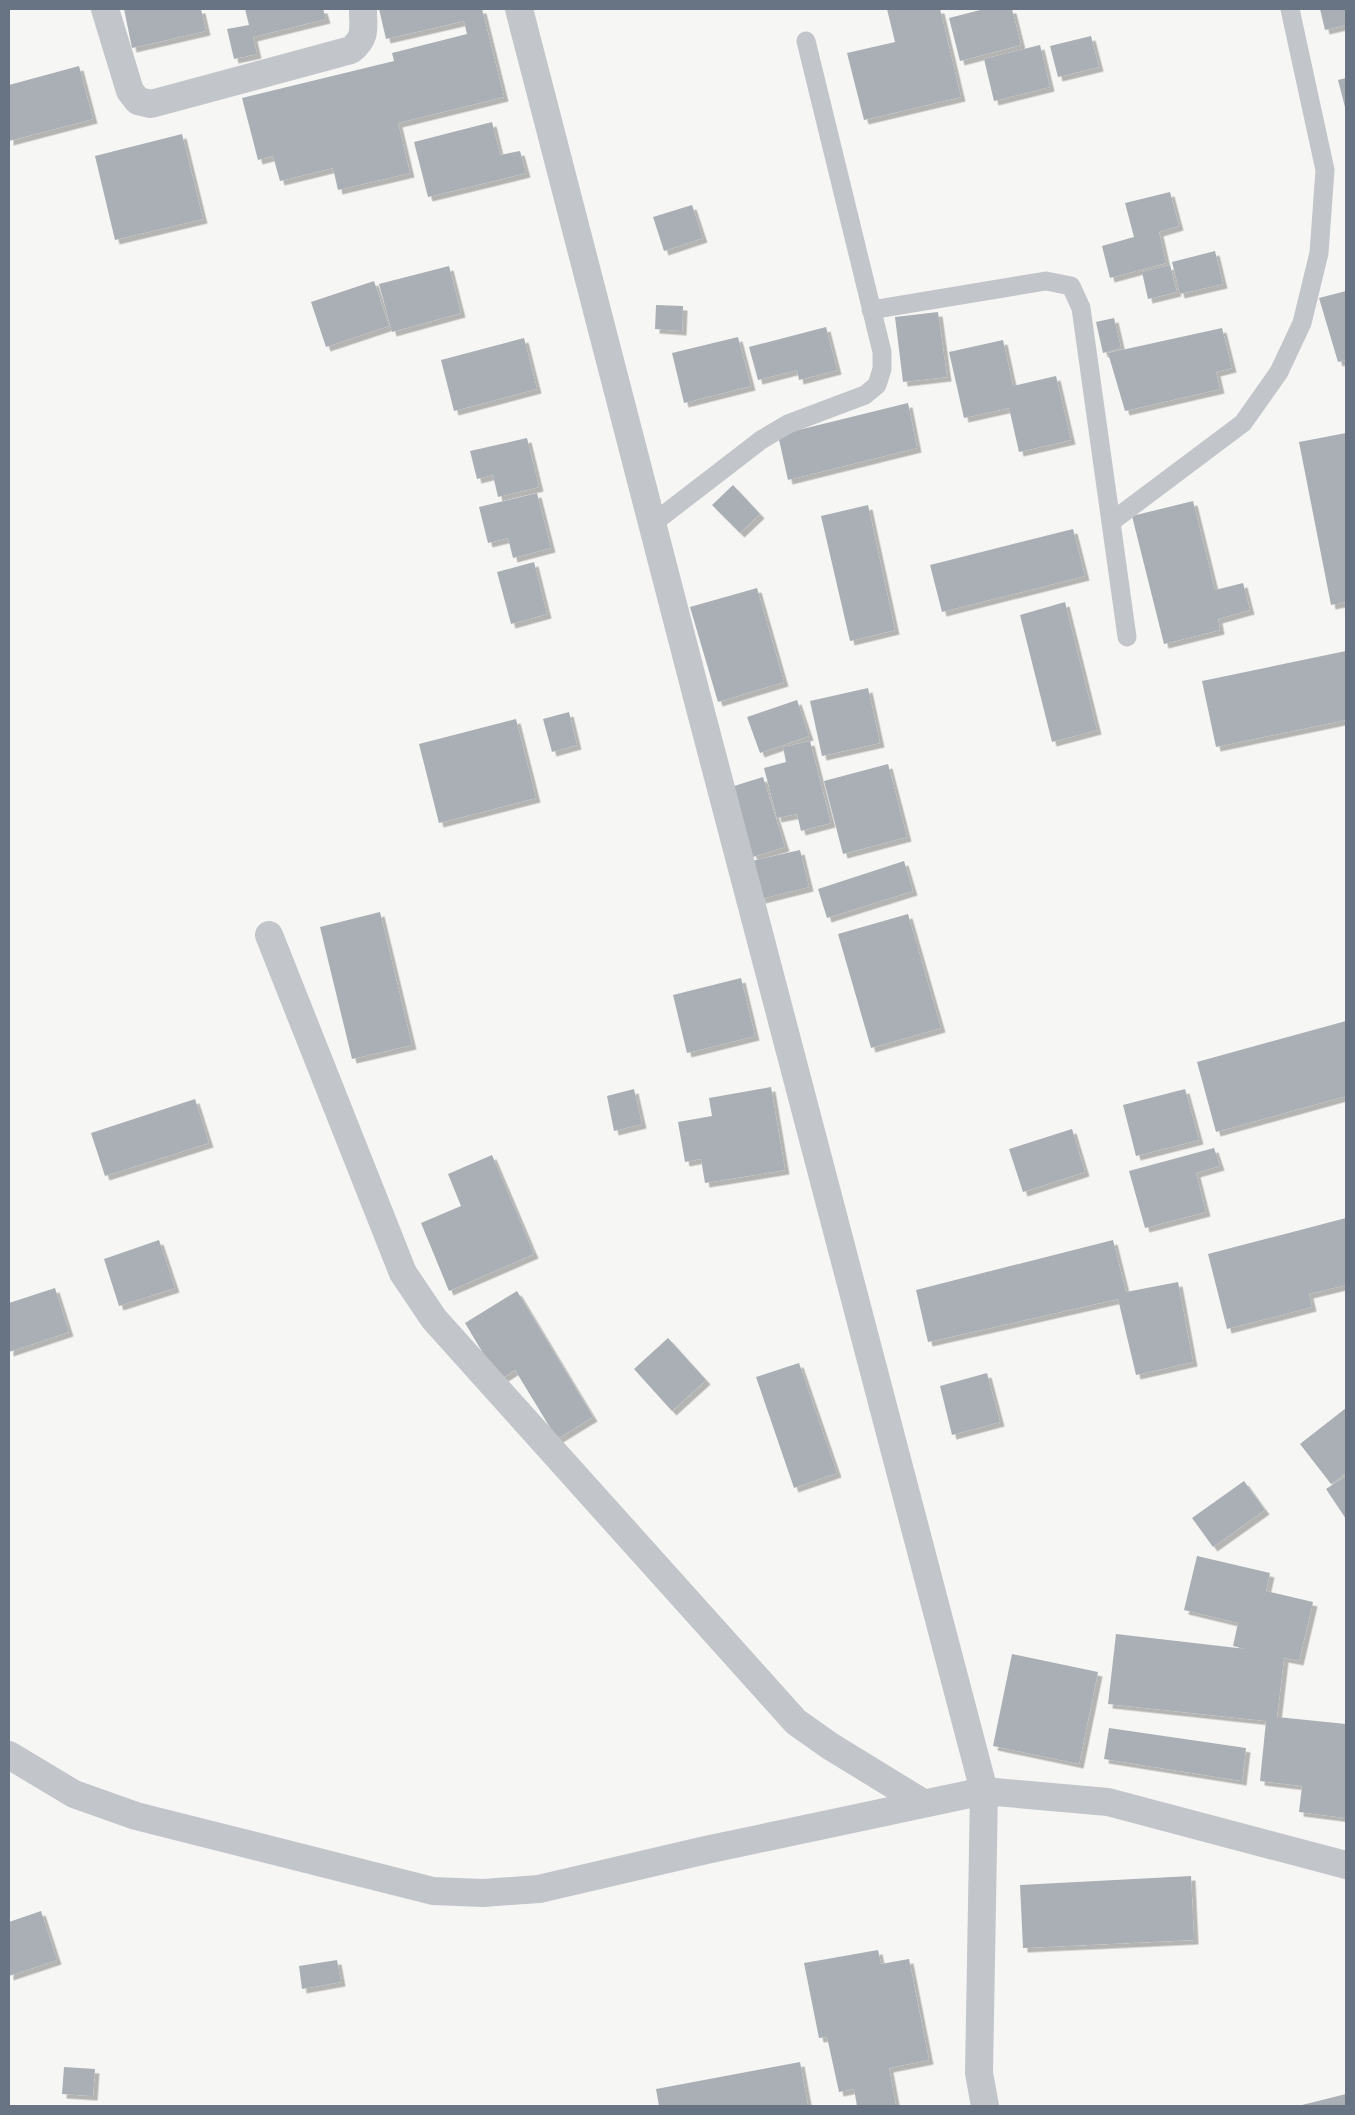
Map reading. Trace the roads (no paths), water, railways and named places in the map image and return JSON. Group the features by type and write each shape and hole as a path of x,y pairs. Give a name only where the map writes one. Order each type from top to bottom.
{"street":[{"path":"105,9 130,91 138,101 151,104 351,50 361,43 363,9"},
{"path":"520,9 652,524 984,1790 979,2073 985,2106"},
{"path":"269,935 403,1273 434,1319 796,1722 830,1746 923,1803"},
{"path":"9,1754 74,1794 136,1816 433,1891 483,1893 539,1889 706,1850 984,1790 1108,1802 1346,1865"}],"lane":[{"path":"1111,522 1243,423 1279,372 1302,323 1319,253 1325,170 1290,9"},
{"path":"652,524 761,440 788,424 865,395 877,385 882,369 882,352 806,41"},
{"path":"872,310 1046,281 1071,286 1081,308 1127,637"}]}
